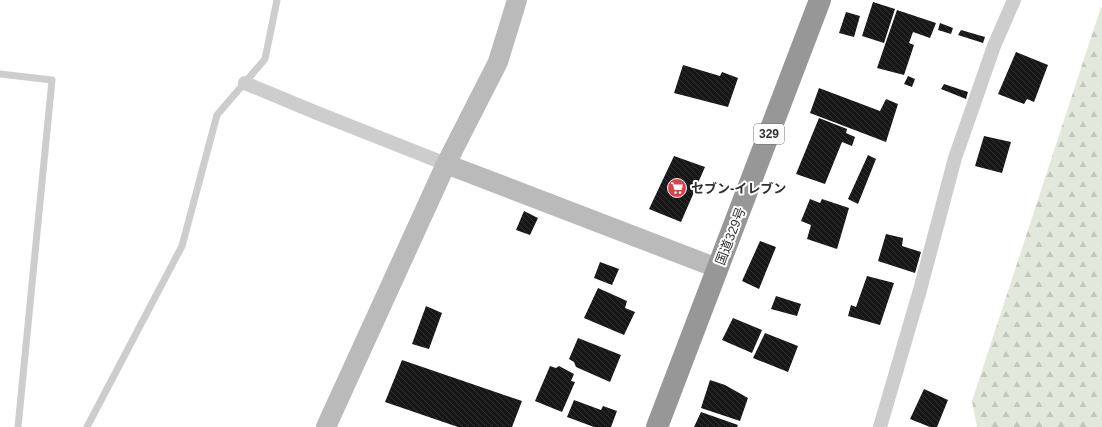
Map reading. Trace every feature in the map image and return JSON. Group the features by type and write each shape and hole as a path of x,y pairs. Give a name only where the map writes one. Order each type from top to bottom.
{"highway":[{"name":"国道329号","path":"657,427 820,0"}],"street":[{"path":"326,427 446,164 498,62 517,0"},
{"path":"880,427 920,290 955,158 994,46 1014,0"},
{"path":"245,83 446,164 717,268"}],"lane":[{"path":"87,427 182,246 217,115 265,59 277,0"},
{"path":"0,74 52,80 18,427"}],"green space":[{"path":"1101,7 1102,427 977,427 972,401"}],"building":[{"path":"873,2 895,9 884,43 862,36"},
{"path":"897,10 936,23 930,38 913,32 909,43 914,45 904,75 877,68"},
{"path":"846,12 860,16 854,37 839,33"},
{"path":"940,23 953,28 951,34 938,30"},
{"path":"961,30 985,37 983,43 958,35"},
{"path":"1016,52 1048,65 1034,102 1027,99 1024,104 998,94"},
{"path":"683,65 720,76 722,72 738,78 728,107 674,93"},
{"path":"908,76 915,79 912,87 904,84"},
{"path":"944,84 968,92 966,99 941,89"},
{"path":"819,88 880,111 886,99 898,104 886,142 810,113"},
{"path":"819,118 847,129 846,133 855,137 852,146 842,142 825,184 796,174"},
{"path":"984,136 1011,142 1002,173 975,166"},
{"path":"868,155 876,159 858,204 848,199"},
{"name":"セブン-イレブン","path":"674,156 705,167 681,222 649,209"},
{"path":"810,199 820,203 822,199 849,208 837,249 807,239 811,225 801,221"},
{"path":"524,211 538,218 530,235 516,230"},
{"path":"886,234 903,238 902,246 921,252 915,273 878,261"},
{"path":"760,241 776,247 759,289 742,281"},
{"path":"600,262 619,269 612,285 594,278"},
{"path":"867,276 894,283 880,325 848,316 851,305 856,307"},
{"path":"598,288 627,301 625,308 635,312 624,335 584,318"},
{"path":"776,296 801,304 797,316 771,309"},
{"path":"426,306 442,313 429,349 412,344"},
{"path":"733,318 762,330 752,353 722,340"},
{"path":"765,333 798,346 788,372 753,358"},
{"path":"578,338 621,355 610,382 576,367 574,362 569,359"},
{"path":"402,360 522,401 512,427 458,427 385,402"},
{"path":"550,366 556,368 559,366 574,374 571,381 575,382 562,412 535,401"},
{"path":"710,380 725,385 748,398 740,421 701,408"},
{"path":"924,389 948,400 937,427 930,427 910,419"},
{"path":"574,400 601,410 603,406 617,411 611,427 594,427 567,417"},
{"path":"701,412 738,425 737,427 694,427"}],"place":[{"name":"セブン-イレブン","path":"677,188"}]}
